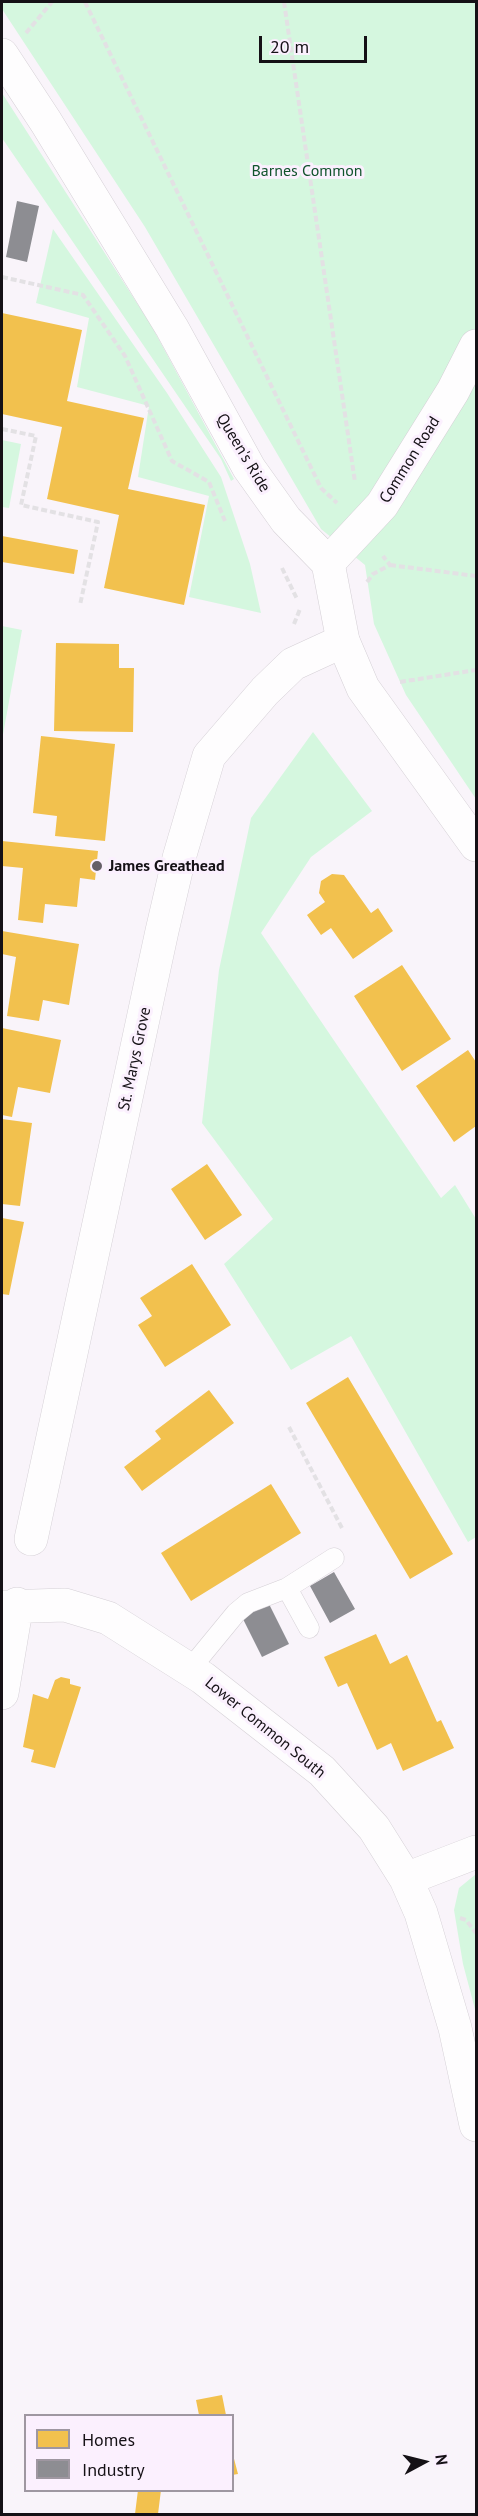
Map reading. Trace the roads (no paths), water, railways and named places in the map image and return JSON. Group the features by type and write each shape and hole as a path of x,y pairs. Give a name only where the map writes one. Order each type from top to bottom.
{"street":[{"name":"Queen's Ride","path":"2,56 46,122 172,328 249,468 286,520 328,563"},
{"name":"Common Road","path":"328,563 382,505 453,391 477,346"},
{"path":"328,563 343,641 363,688 477,845"},
{"name":"St. Marys Grove","path":"31,1539 162,931 179,858 209,756 265,691 294,664 343,641"},
{"name":"Lower Common South","path":"9,1606 65,1605 85,1609 108,1618 190,1669 322,1771 374,1828 406,1879 421,1913 455,2028 477,2125"},
{"path":"2,1693 9,1606"},
{"path":"406,1879 477,1852"}],"lane":[{"path":"190,1669 236,1613 248,1603 287,1588 334,1558"},
{"path":"287,1588 309,1628"}],"place":[{"name":"James Greathead","path":"97,866"}],"park label":[{"name":"Barnes Common","path":"307,171"}]}
